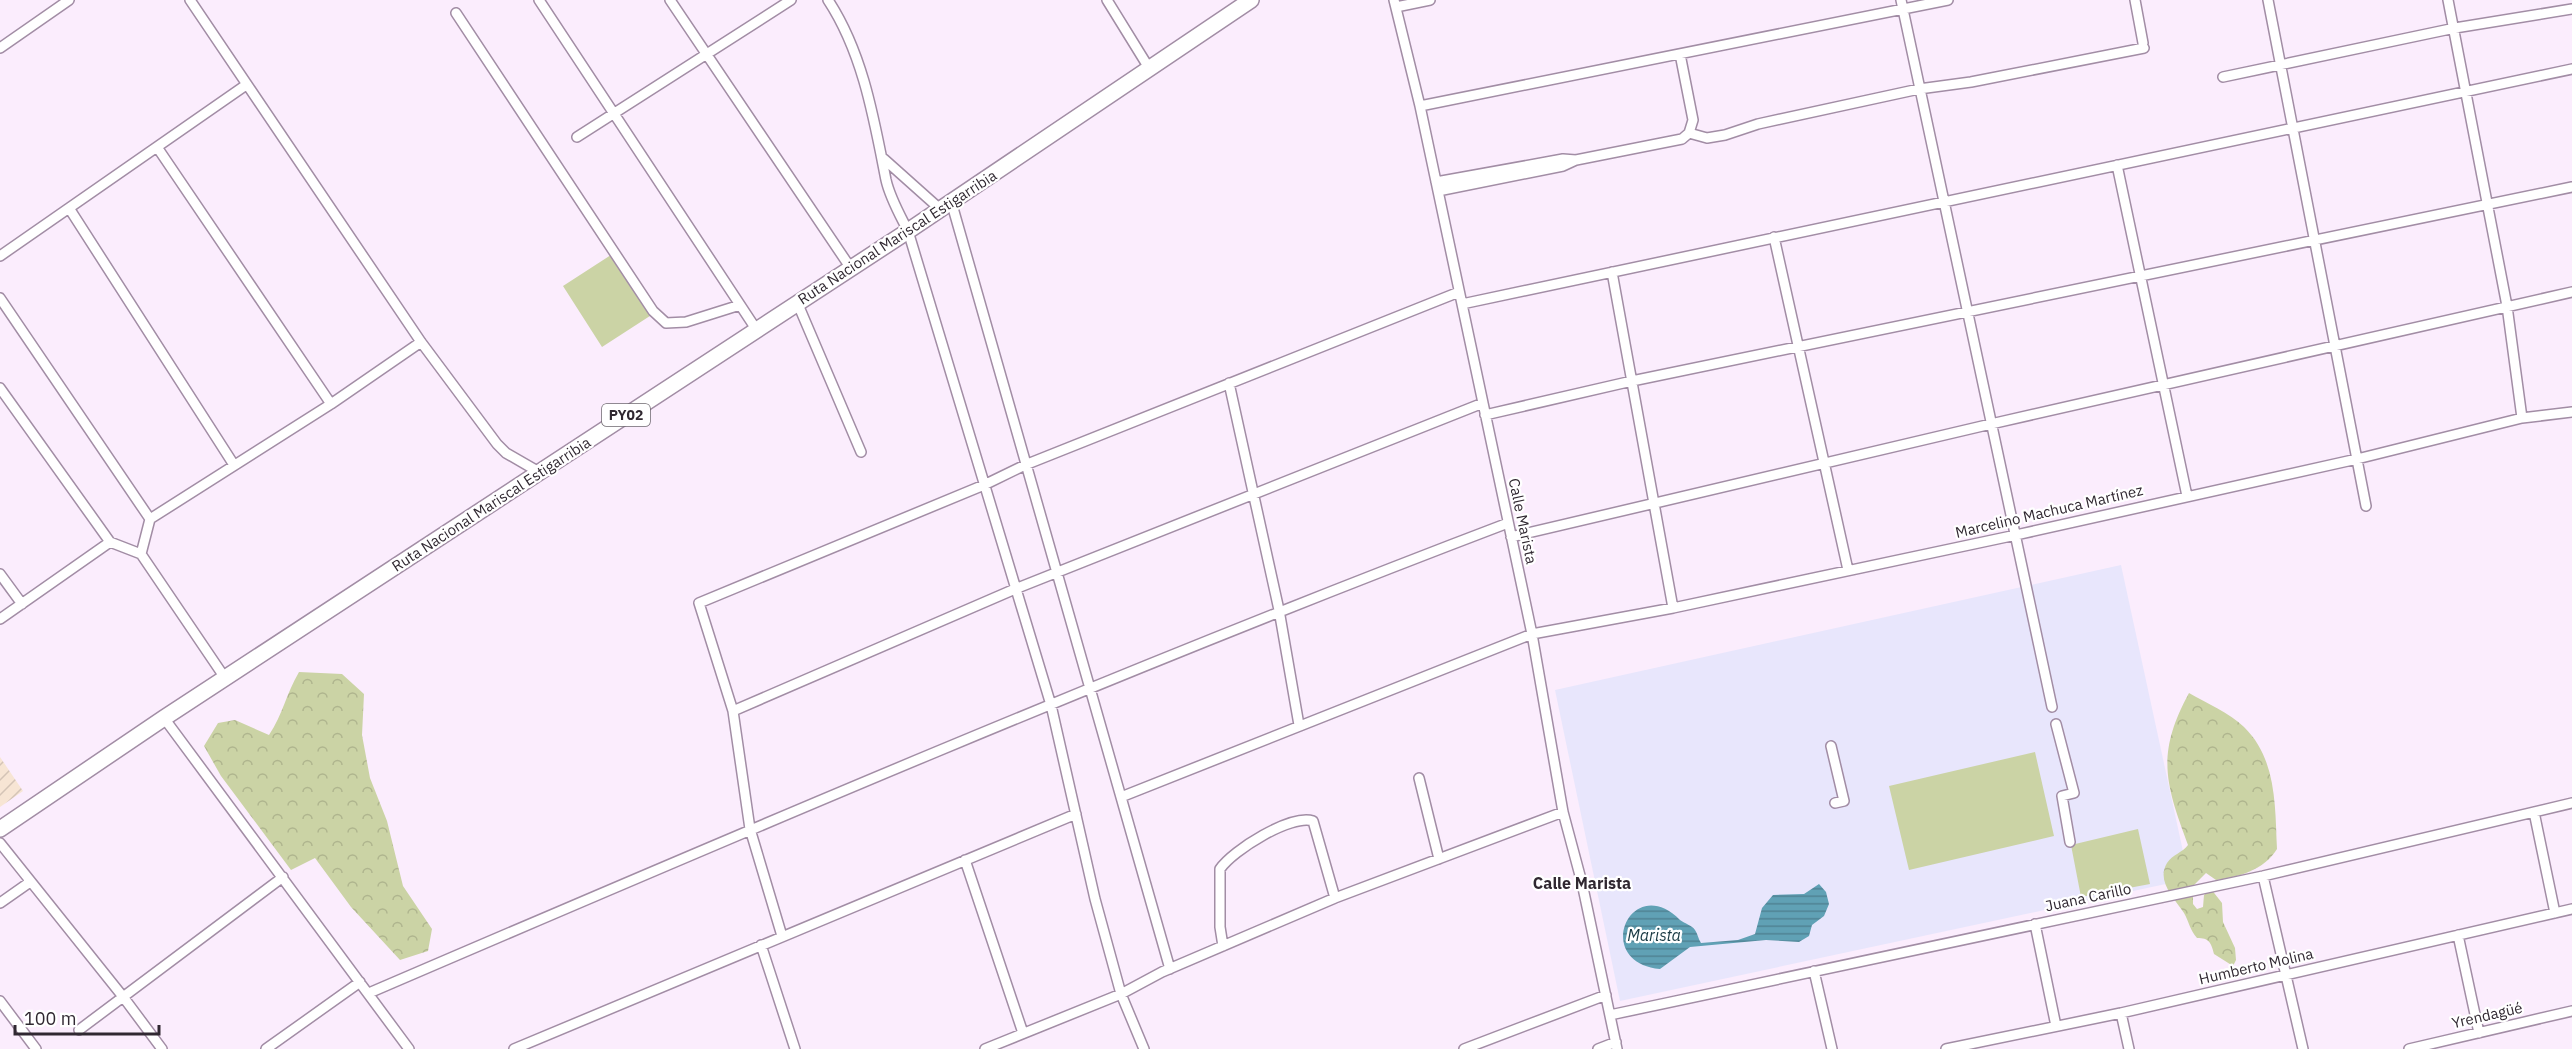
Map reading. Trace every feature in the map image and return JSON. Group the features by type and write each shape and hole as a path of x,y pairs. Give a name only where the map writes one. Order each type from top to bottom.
{"main road":[{"name":"Ruta Nacional Mariscal Estigarribia","path":"0,829 164,718 908,231 1251,0"}],"street":[{"path":"0,48 57,3 69,0"},
{"path":"190,0 421,342 497,444 506,453 539,472"},
{"path":"539,0 756,329"},
{"path":"670,0 850,267"},
{"path":"576,137 791,0"},
{"path":"828,0 842,21 853,45 884,159 886,181 908,231 1051,705 1120,994 1144,1049"},
{"path":"1107,0 1149,69"},
{"path":"1395,3 1430,0"},
{"path":"1420,106 1680,54 1902,5 1948,0"},
{"path":"1689,133 1707,138 1725,135 1758,124 1919,88 1971,82 2143,46 2135,0"},
{"path":"2268,0 2366,506"},
{"path":"2448,0 2456,28 2507,306 2522,418"},
{"name":"Calle Marista","path":"1395,3 1420,106 1532,634 1563,812 1582,884 1616,1046"},
{"path":"1902,5 2052,707"},
{"path":"2223,77 2456,28 2572,9"},
{"path":"456,13 653,311 666,323 686,322 740,305"},
{"path":"1437,187 1563,166 1576,160 1682,139 1689,133 1693,120 1680,54"},
{"path":"1462,304 2572,69"},
{"path":"0,256 246,85"},
{"path":"157,147 331,404"},
{"path":"884,159 945,205 1057,573 1170,969"},
{"path":"2117,165 2187,496"},
{"path":"1485,415 1632,381 2572,187"},
{"path":"69,208 234,465"},
{"path":"1774,237 1848,570"},
{"path":"1612,272 1673,608"},
{"path":"782,936 750,829 733,711 699,603 984,485 1025,465 1459,292"},
{"path":"1511,537 1654,502 2572,292"},
{"path":"0,298 150,519"},
{"path":"797,302 861,452"},
{"path":"141,554 150,519 331,404 421,342"},
{"path":"1229,383 1279,610 1299,725"},
{"path":"0,388 110,542 141,554 225,678"},
{"path":"733,711 1015,589 1483,404"},
{"name":"Marcelino Machuca Martínez","path":"1121,797 1532,634 1673,608 2016,535 2357,459 2522,418 2572,412"},
{"path":"369,993 750,829 1090,691 1279,610 1508,523"},
{"path":"0,619 110,542"},
{"path":"0,574 22,604"},
{"path":"164,718 409,1049"},
{"path":"2056,724 2074,793 2062,796 2070,842"},
{"path":"1831,746 1844,801 1835,803"},
{"path":"1419,778 1439,859"},
{"name":"Juana Carillo","path":"1610,1015 2263,876 2572,803"},
{"path":"984,1049 1120,994 1170,969 1335,898 1563,812"},
{"path":"2534,812 2555,913"},
{"path":"514,1049 1076,814"},
{"path":"1223,946 1220,927 1220,869 1236,852 1287,824 1313,821 1335,898"},
{"path":"0,843 162,1049"},
{"path":"965,860 1023,1033"},
{"path":"2263,876 2303,1049"},
{"path":"79,1030 283,878"},
{"path":"0,903 30,882"},
{"name":"Humberto Molina","path":"1949,1049 2121,1013 2572,909"},
{"path":"2035,924 2056,1026"},
{"path":"2458,935 2479,1033"},
{"path":"761,945 795,1049"},
{"path":"1814,970 1832,1049"},
{"path":"266,1049 360,982"},
{"path":"1464,1049 1606,994"},
{"path":"0,1001 36,1049"},
{"name":"Yrendagüé","path":"2409,1049 2572,1011"},
{"path":"2121,1013 2129,1049"},
{"path":"1598,1049 1616,1046"}],"shaded area":[{"path":"2121,565 2189,879 1620,1001 1555,690"},
{"path":"0,757 23,791 0,807"}],"green space":[{"path":"614,253 653,314 602,347 563,286"},
{"path":"299,672 342,674 364,694 362,735 370,778 387,821 403,886 432,929 428,951 400,960 351,907 315,858 291,870 221,776 204,746 218,723 235,720 269,735"},
{"path":"2189,693 2225,713 2244,727 2263,754 2272,784 2277,849 2272,856 2258,867 2233,877 2216,880 2206,873 2193,886 2193,904 2197,909 2203,907 2204,895 2211,889 2222,903 2223,922 2235,948 2236,960 2233,966 2214,954 2209,942 2197,938 2165,883 2164,870 2167,863 2188,845 2170,786 2168,752 2172,734"},
{"path":"2035,752 2054,836 1909,870 1889,786"},
{"path":"2138,829 2150,884 2081,897 2071,845"}],"water":[{"name":"Marista","path":"1819,884 1826,892 1829,904 1824,916 1812,925 1809,936 1799,942 1766,940 1690,947 1660,969 1639,963 1627,952 1623,938 1626,924 1634,912 1646,906 1662,908 1692,927 1701,943 1738,940 1755,934 1762,908 1773,895 1804,894"}],"district":[{"name":"Calle Marista","path":"1582,883"}]}
